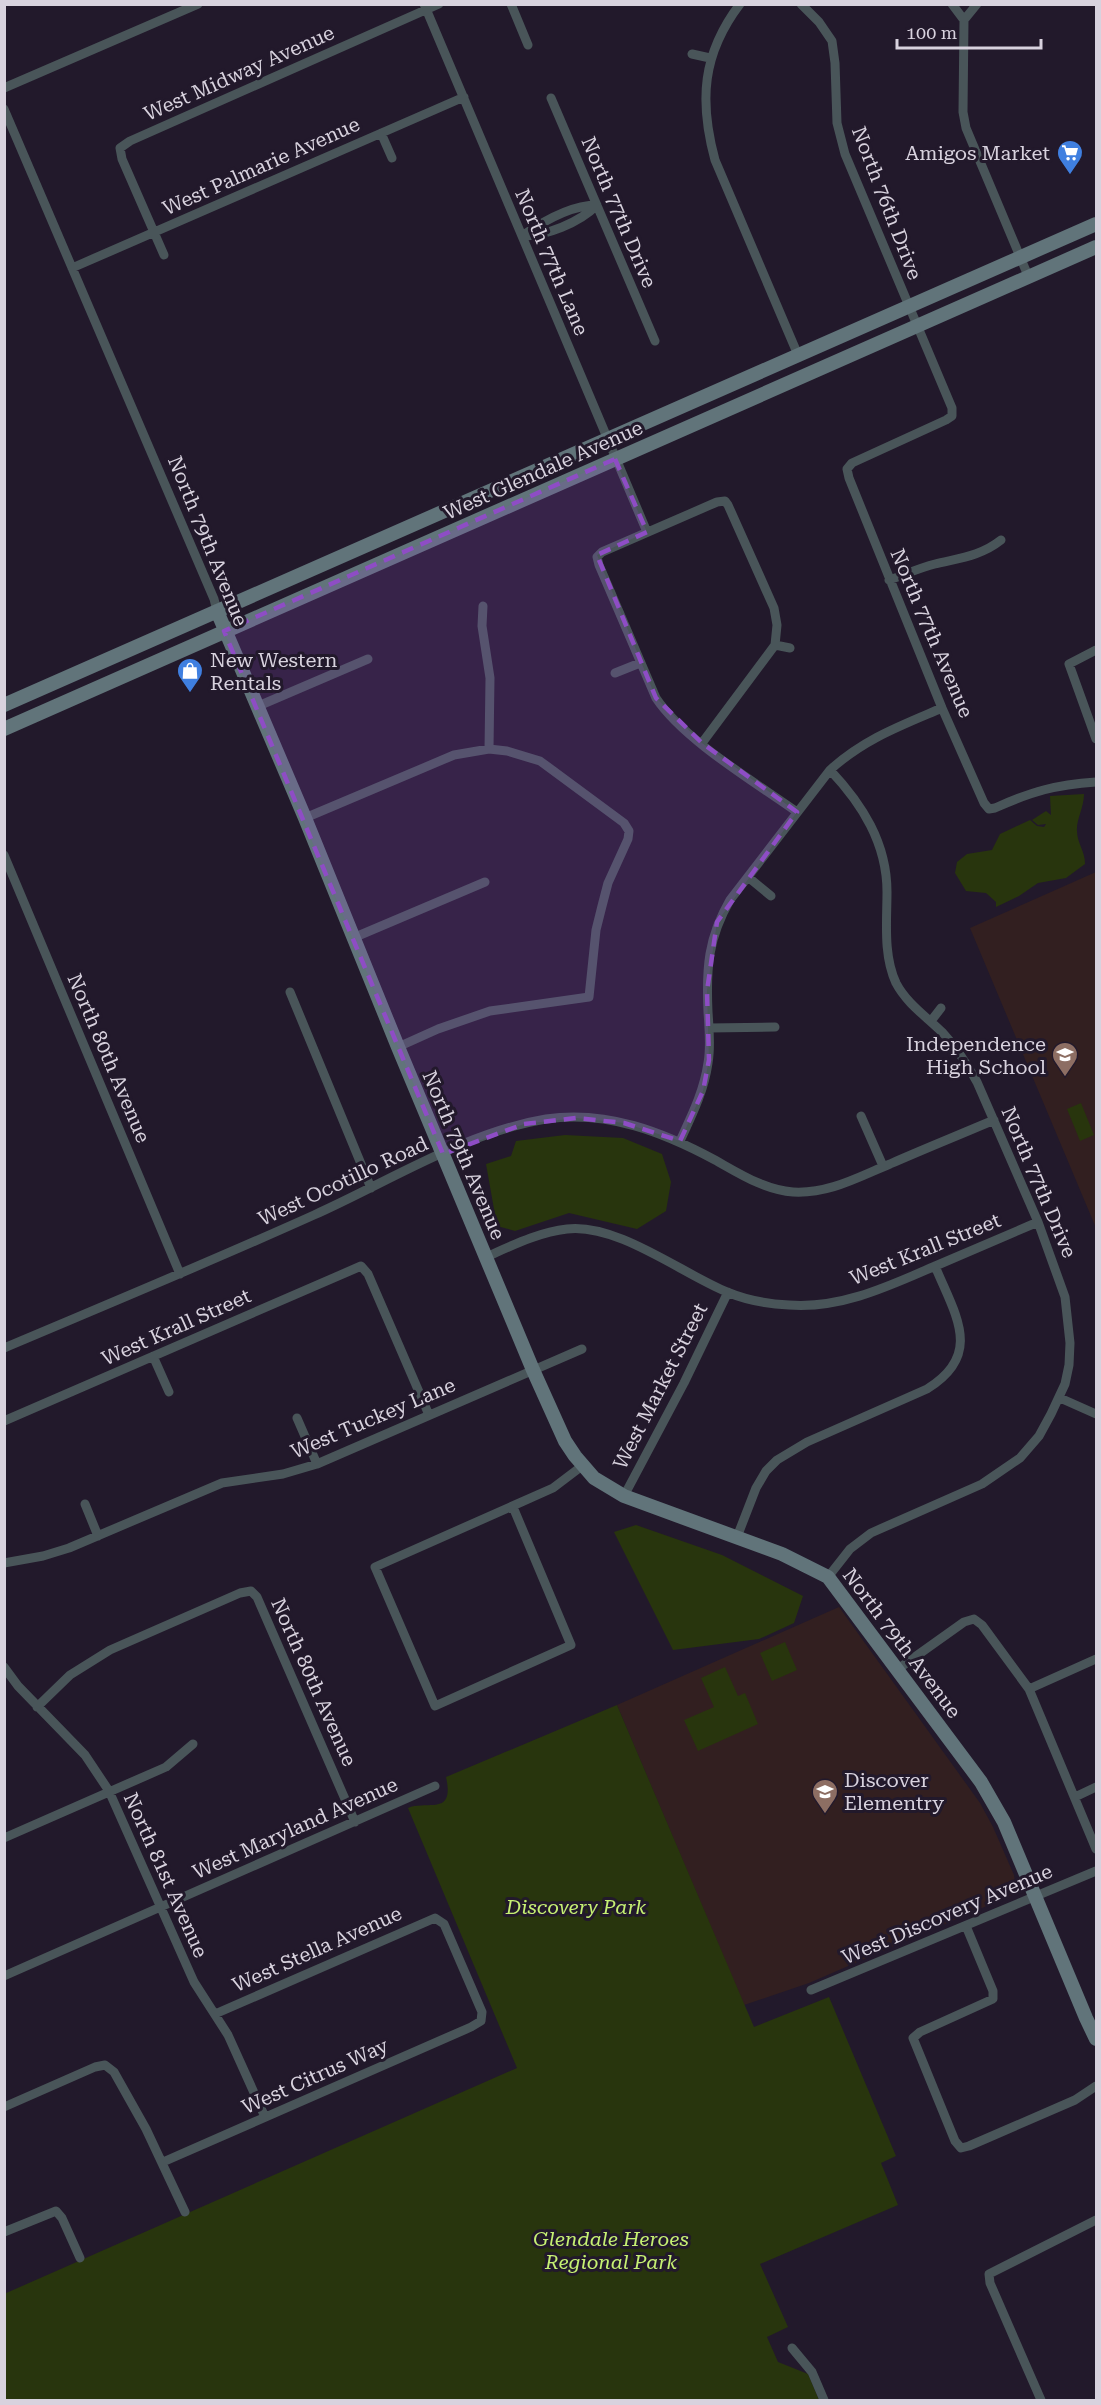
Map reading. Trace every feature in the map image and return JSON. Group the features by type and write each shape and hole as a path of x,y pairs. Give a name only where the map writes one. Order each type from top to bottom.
{"main road":[{"name":"West Glendale Avenue","path":"4,705 1096,224"},
{"name":"West Glendale Avenue","path":"4,729 1096,248"},
{"name":"North 79th Avenue","path":"217,611 533,1370 565,1441 582,1466 594,1478 624,1496 782,1554 828,1577 981,1782 994,1804 1036,1896 1096,2039"}],"street":[{"path":"4,88 198,4"},
{"name":"West Midway Avenue","path":"154,233 122,159 120,148 130,141 425,7 439,4"},
{"path":"511,4 528,45"},
{"path":"740,4 722,32 710,58 706,90 706,119 715,160 798,356"},
{"name":"North 76th Drive","path":"801,4 819,22 832,41 837,123 845,154 952,408 952,416 852,463 847,469"},
{"path":"952,4 964,20 963,112 966,128 1029,278"},
{"path":"964,20 977,4"},
{"name":"North 77th Lane","path":"425,7 647,532"},
{"path":"692,54 710,58"},
{"name":"West Palmarie Avenue","path":"72,268 464,97"},
{"name":"North 77th Drive","path":"551,98 654,341"},
{"name":"North 79th Avenue","path":"4,109 212,594 217,611"},
{"path":"381,133 392,158"},
{"path":"522,236 536,226 584,205 597,205"},
{"path":"154,233 164,255"},
{"name":"North 77th Avenue","path":"847,469 889,580 984,803 989,809 995,808 1041,789 1058,785 1096,782"},
{"path":"702,743 775,645 777,625 774,608 724,501 602,552 597,557 598,566 656,698 666,713 702,743 797,812"},
{"path":"889,580 933,564 970,557 990,549 1001,540"},
{"path":"483,606 482,626 490,678 489,749"},
{"path":"775,645 789,648"},
{"path":"1096,650 1070,664 1096,739"},
{"path":"256,707 368,659"},
{"path":"615,673 640,663"},
{"path":"942,708 870,739 849,752 830,770 730,900 717,922 710,950 707,991 709,1060 703,1091 680,1141 753,1181 774,1189 793,1192 834,1188 994,1120"},
{"path":"305,818 454,755 489,749 507,751 540,761 624,823 629,831 628,839 608,883 596,930 589,997 490,1011 398,1047"},
{"name":"North 77th Drive","path":"828,1577 850,1549 871,1533 949,1500 1004,1471 1020,1458 1039,1436 1060,1398 1069,1365 1069,1318 1059,1275 1038,1222 994,1120 963,1056 931,1021 907,1000 896,981 889,961 887,888 876,835 865,812 830,770"},
{"name":"North 80th Avenue","path":"4,855 180,1274"},
{"path":"748,877 771,896"},
{"path":"353,939 485,882"},
{"path":"290,992 371,1188"},
{"path":"931,1021 941,1008"},
{"path":"709,1028 775,1027"},
{"path":"861,1116 883,1166"},
{"name":"West Ocotillo Road","path":"4,1348 180,1274 497,1131 548,1119 576,1118 624,1123 680,1141"},
{"name":"West Krall Street","path":"486,1257 545,1233 568,1228 590,1229 628,1243 728,1292 761,1302 817,1304 861,1296 1038,1222"},
{"name":"West Krall Street","path":"4,1421 361,1266 368,1274 429,1415"},
{"path":"737,1537 756,1488 766,1471 777,1460 807,1442 927,1389 951,1370 958,1359 961,1333 935,1266"},
{"name":"West Market Street","path":"624,1496 684,1383 728,1292"},
{"name":"West Tuckey Lane","path":"4,1563 43,1556 98,1536 222,1483 283,1474 317,1464 582,1348"},
{"path":"153,1356 169,1392"},
{"path":"1060,1398 1096,1414"},
{"path":"297,1418 317,1464"},
{"path":"513,1507 571,1645 435,1706 375,1567 513,1507 562,1483 582,1466"},
{"path":"85,1504 98,1536"},
{"name":"North 80th Avenue","path":"37,1707 70,1675 110,1650 240,1593 251,1591 257,1597 355,1822"},
{"path":"898,1669 964,1622 974,1619 982,1625 1029,1689 1096,1849"},
{"path":"1029,1689 1096,1659"},
{"name":"North 81st Avenue","path":"4,1667 37,1707 85,1755 109,1791 194,1982 215,2014 240,2060 265,2117"},
{"path":"4,1838 166,1767 193,1744"},
{"name":"West Maryland Avenue","path":"4,1976 435,1786"},
{"path":"1075,1797 1096,1787"},
{"name":"West Discovery Avenue","path":"811,1990 1096,1870"},
{"name":"West Stella Avenue","path":"215,2014 435,1918 444,1924 482,2012 481,2021"},
{"path":"966,1926 993,1991 993,1999 920,2032 913,2038 955,2141 961,2148 1075,2100 1096,2086"},
{"name":"West Citrus Way","path":"163,2162 481,2021"},
{"path":"4,2107 95,2067 105,2065 114,2072 163,2162 185,2212"},
{"path":"4,2232 56,2211 63,2218 80,2258"},
{"path":"1041,2400 990,2283 989,2274 1096,2220"},
{"path":"792,2348 812,2372 824,2400"}],"highlighted area":[{"path":"615,459 647,532 597,555 656,698 702,743 797,812 717,922 707,991 709,1060 703,1091 680,1141 624,1123 576,1118 524,1124 443,1154 224,631"}],"shaded area":[{"name":"Independence High School","path":"1096,872 1096,1228 970,928"},
{"name":"Discover Elementry","path":"839,1607 980,1803 1014,1875 1016,1889 1012,1895 809,1983 744,2005 617,1705"}],"green space":[{"path":"1084,794 1077,831 1085,864 1066,878 1038,883 1019,896 996,907 996,902 986,893 966,891 955,873 957,862 967,854 992,850 1000,834 1030,820 1037,826 1044,827 1046,824 1038,825 1032,820 1046,811 1051,815 1050,796"},
{"path":"1081,1103 1094,1135 1080,1141 1067,1109"},
{"path":"565,1135 623,1138 662,1154 671,1182 666,1211 637,1229 569,1213 515,1231 497,1226 486,1164 511,1156 516,1141"},
{"path":"636,1525 722,1555 803,1596 794,1623 759,1639 673,1650 614,1532"},
{"path":"785,1642 797,1670 772,1681 760,1653"},
{"path":"725,1667 738,1696 745,1693 758,1724 698,1751 684,1720 714,1707 701,1678"},
{"name":"Glendale Heroes Regional Park","path":"617,1705 754,2027 829,1997 896,2156 881,2163 898,2205 760,2264 788,2327 767,2337 778,2362 808,2374 819,2400 5,2400 4,2294 517,2068 408,1808 443,1802 447,1798 446,1777"}],"place":[{"name":"Amigos Market","path":"1070,176"},
{"name":"New Western Rentals","path":"190,694"},
{"name":"Independence High School","path":"1065,1078"},
{"name":"Discover Elementry","path":"825,1815"}],"park label":[{"name":"Discovery Park","path":"576,1907"}]}
